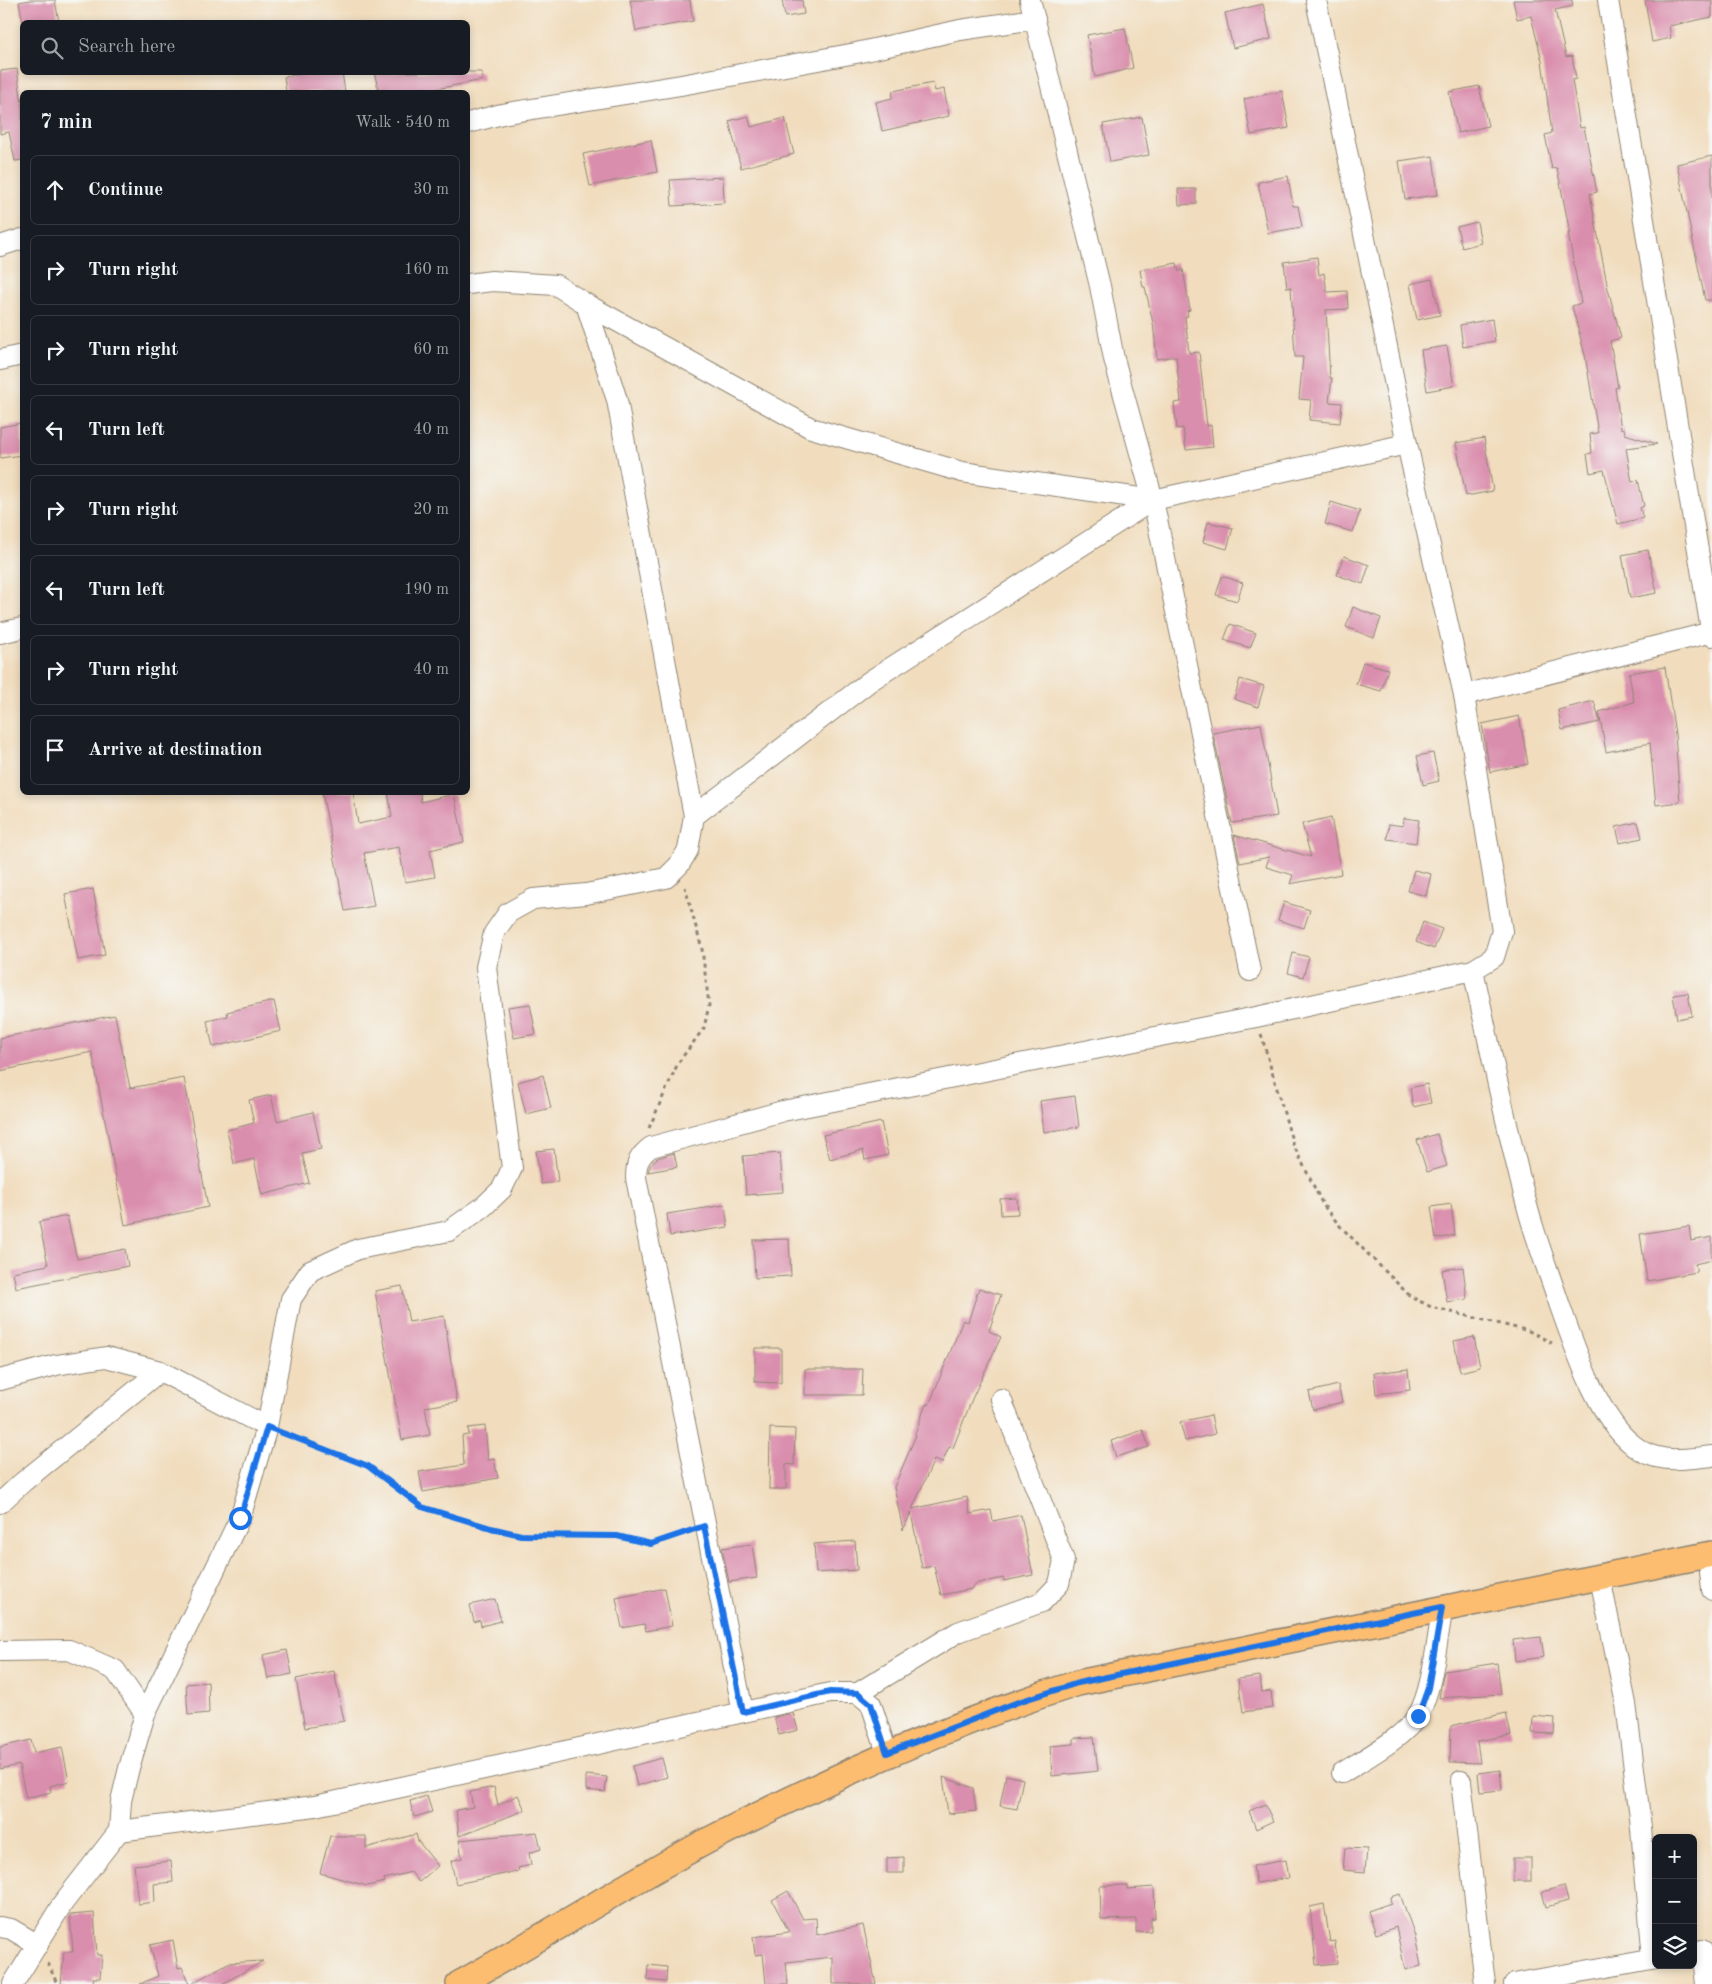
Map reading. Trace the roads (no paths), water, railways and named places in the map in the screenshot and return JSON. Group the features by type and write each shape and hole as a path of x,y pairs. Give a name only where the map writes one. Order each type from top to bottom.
{"main road":[{"path":"465,1983 706,1842 887,1753 1018,1702 1078,1683 1442,1607 1600,1578 1710,1554"}],"street":[{"path":"1030,0 1100,286 1114,359 1153,500 1250,971"},
{"path":"743,1712 704,1526 636,1178 636,1167 640,1155 651,1147 783,1111 1256,1016 1473,970 1494,957 1502,931 1464,696 1407,444 1316,0"},
{"path":"1608,0 1712,636"},
{"path":"470,122 502,114 681,85 856,53 960,30 1035,19"},
{"path":"0,246 20,239"},
{"path":"470,284 492,281 556,285 586,304 811,428 962,472 1153,500"},
{"path":"12,1984 64,1904 119,1831 121,1801 128,1768 145,1714 240,1518 267,1427 291,1299 310,1271 358,1249 449,1230 483,1207 502,1189 512,1168 486,968 494,933 508,913 533,899 586,894 666,878 688,850 694,816 617,400 586,304"},
{"path":"0,360 20,355"},
{"path":"694,816 870,681 1153,500 1407,444"},
{"path":"0,633 20,628"},
{"path":"1464,696 1712,632"},
{"path":"1473,970 1529,1214 1574,1347 1614,1427 1633,1446 1653,1457 1666,1461 1712,1456"},
{"path":"0,1380 56,1365 106,1357 160,1371 267,1427"},
{"path":"0,1503 23,1482 160,1371"},
{"path":"119,1831 315,1806 830,1692 858,1693 958,1632 1042,1602 1058,1584 1064,1560 1001,1399"},
{"path":"1710,1554 1712,1590"},
{"path":"1600,1578 1626,1704 1652,1938"},
{"path":"1342,1772 1394,1740 1418,1716 1428,1688 1442,1607"},
{"path":"0,1651 69,1650 115,1670 145,1714"},
{"path":"858,1693 871,1704 887,1753"},
{"path":"1461,1781 1484,1984"},
{"path":"0,1927 11,1928 38,1945"},
{"path":"1702,1949 1706,1984"},
{"path":"1514,1984 1652,1958"}]}
